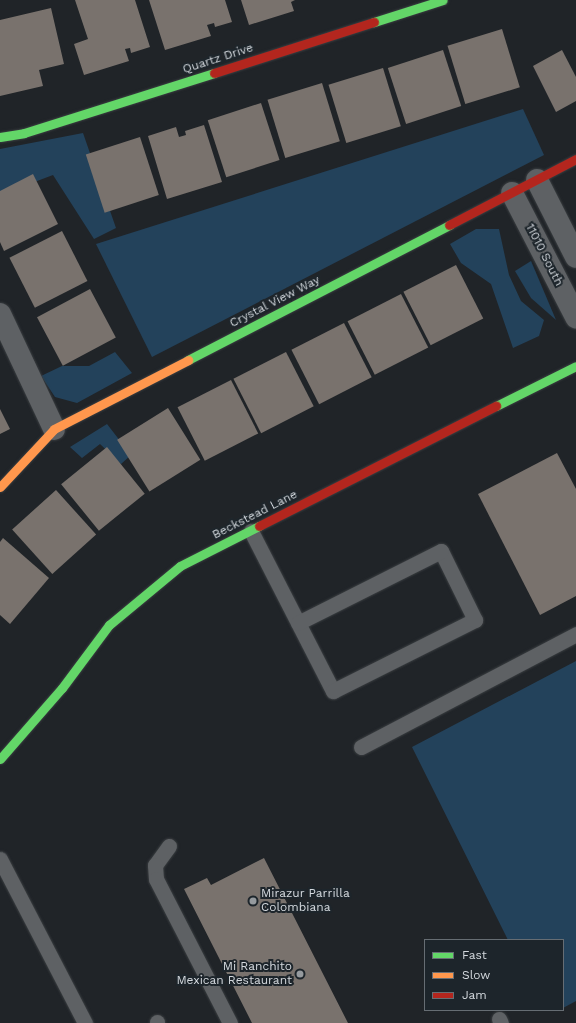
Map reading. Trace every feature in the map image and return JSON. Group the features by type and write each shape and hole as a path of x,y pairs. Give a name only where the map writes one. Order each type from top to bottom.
{"street":[{"name":"Quartz Drive","path":"0,137 24,133 443,0"},
{"name":"Crystal View Way","path":"0,487 54,429 576,159"},
{"path":"537,180 576,257"},
{"name":"11010 South","path":"512,193 576,317"},
{"path":"0,314 54,429"},
{"name":"Beckstead Lane","path":"0,759 62,688 109,625 180,566 576,366"}],"lane":[{"path":"251,531 298,623 333,691 476,620 441,551 298,623"},
{"path":"361,747 576,634"},
{"path":"169,846 155,865 156,879 230,1023"},
{"path":"0,859 85,1023"}],"shaded area":[{"path":"523,109 544,155 152,357 96,244"},
{"path":"83,133 116,228 94,239 53,175 0,195 0,149"},
{"path":"476,229 499,229 509,275 521,301 544,320 539,336 513,348 491,284 461,263 450,244"},
{"path":"531,261 556,320 531,298 515,271"},
{"path":"115,352 132,373 77,403 55,397 41,376 62,366 89,366"},
{"path":"107,424 131,455 121,464 100,444 82,458 70,447"},
{"path":"576,661 576,1001 564,1007 564,939 508,939 412,747"}],"building":[{"path":"75,0 135,0 150,47 131,53 130,48 125,49 129,61 84,75 74,44 88,39"},
{"path":"149,0 225,0 232,22 215,27 214,23 207,25 211,36 165,50"},
{"path":"241,0 295,0 291,2 294,11 249,25"},
{"path":"51,8 64,64 39,70 43,86 0,96 0,20"},
{"path":"502,29 520,87 465,104 447,46"},
{"path":"443,50 461,106 406,124 388,68"},
{"path":"562,50 576,77 576,101 556,112 533,66"},
{"path":"383,68 401,126 346,143 328,85"},
{"path":"322,83 340,141 285,158 267,100"},
{"path":"261,103 280,160 226,177 208,120"},
{"path":"204,125 222,182 167,199 148,136 176,127 179,137 186,135 185,131"},
{"path":"140,137 159,195 105,213 86,155"},
{"path":"33,174 58,224 4,251 0,242 0,191"},
{"path":"62,231 87,281 35,308 9,258"},
{"path":"456,265 483,318 431,345 403,292"},
{"path":"90,289 116,338 63,366 37,317"},
{"path":"401,294 428,347 375,375 348,321"},
{"path":"344,323 372,377 319,404 291,350"},
{"path":"286,352 314,406 261,433 233,379"},
{"path":"231,380 258,433 205,461 178,407"},
{"path":"168,408 200,460 149,492 117,440"},
{"path":"0,409 10,429 0,434"},
{"path":"107,447 145,494 99,531 61,484"},
{"path":"557,453 576,489 576,596 540,615 478,494"},
{"path":"56,490 96,535 52,574 12,529"},
{"path":"3,538 49,578 10,624 0,615 0,542"},
{"path":"264,858 348,1023 252,1023 184,889 207,878 211,885"}],"traffic: fast":[{"path":"374,22 443,0"},
{"path":"0,137 24,133 214,73"},
{"path":"188,360 449,225"},
{"path":"496,406 576,366"},
{"path":"0,759 62,688 109,625 180,566 259,526"}],"traffic: slow":[{"path":"0,487 54,429 188,360"}],"traffic: jam":[{"path":"214,73 374,22"},
{"path":"449,225 576,159"},
{"path":"259,526 496,406"}],"place":[{"name":"Mirazur Parrilla Colombiana","path":"253,901"},
{"name":"Mi Ranchito Mexican Restaurant","path":"300,974"}]}
